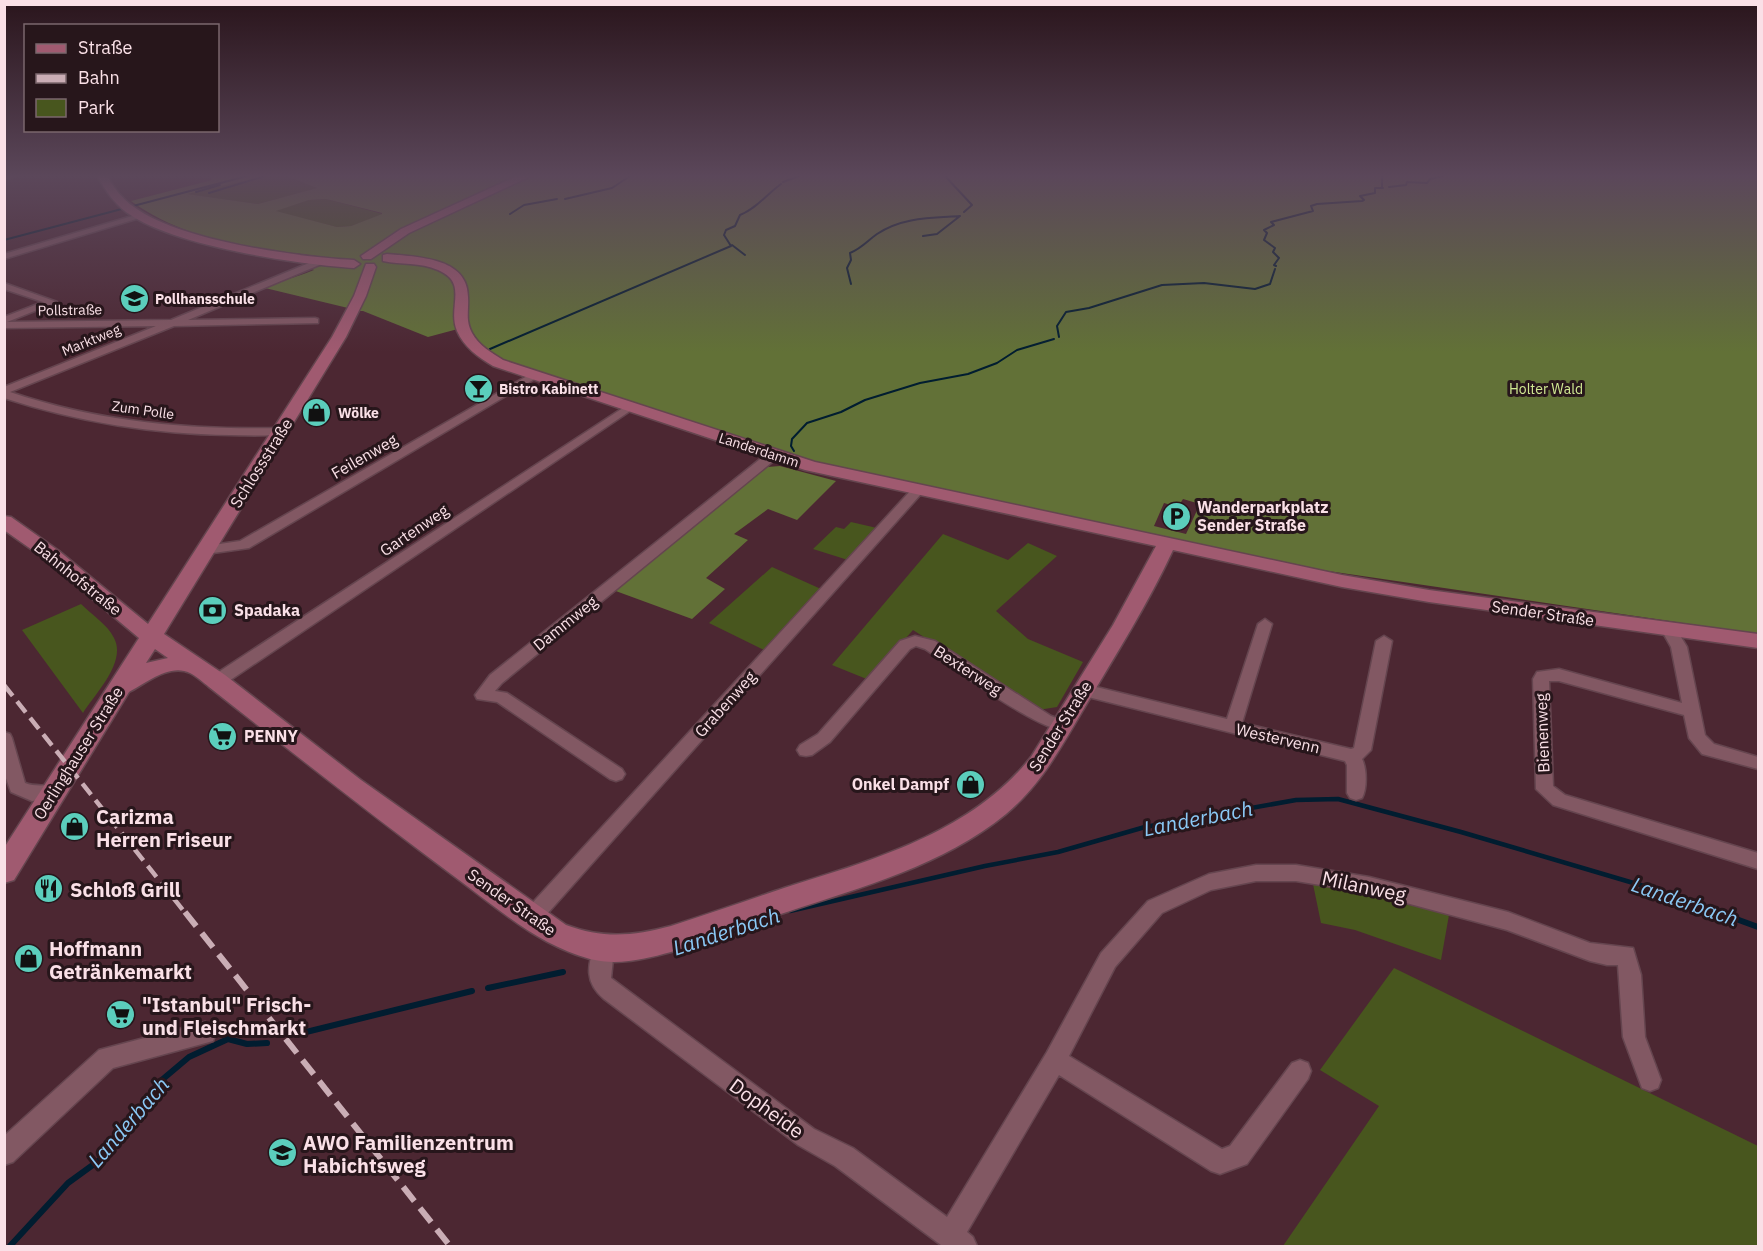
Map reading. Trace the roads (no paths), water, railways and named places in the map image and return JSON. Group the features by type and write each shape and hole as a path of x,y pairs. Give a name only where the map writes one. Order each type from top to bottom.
{"main road":[{"name":"Landerdamm","path":"186,234 213,243 325,261 372,260 421,263 445,269 458,279 461,285 460,316 469,342 480,353 498,363 773,455 917,491 1166,545"},
{"path":"372,260 401,234"},
{"name":"Schlossstraße","path":"152,634 176,600 348,322 362,288 358,279 372,260"},
{"name":"Bahnhofstraße","path":"4,521 52,555 136,625 152,634"},
{"name":"Sender Straße","path":"152,634 217,681 352,787 556,934 587,946 604,949 621,949 671,939 872,870 941,843 994,810 1024,782 1044,756 1144,592 1166,545 1294,572 1429,596 1670,631 1758,641"},
{"name":"Oerlinghauser Straße","path":"4,872 152,634"},
{"path":"116,692 150,669 173,663 194,664"}],"street":[{"path":"4,258 82,234"},
{"name":"Marktweg","path":"4,393 171,322 325,261"},
{"path":"4,286 52,302 4,320"},
{"name":"Pollstraße","path":"4,325 315,321"},
{"name":"Feilenweg","path":"206,550 244,545 534,375"},
{"name":"Zum Polle","path":"4,393 39,407 70,415 162,429 204,432 281,431"},
{"name":"Gartenweg","path":"217,681 629,407"},
{"name":"Dammweg","path":"616,774 501,697 483,695 496,679 773,455"},
{"name":"Grabenweg","path":"532,917 917,491"},
{"path":"1232,728 1265,624"},
{"path":"1670,631 1679,647 1697,738 1708,749 1758,763"},
{"name":"Bexterweg","path":"806,750 824,738 905,645 915,641 930,645 1045,720 1062,726"},
{"path":"1356,793 1356,764 1351,756 1359,754 1362,750 1383,641"},
{"name":"Bienenweg","path":"1690,711 1559,675 1543,676 1541,690 1545,789 1560,800 1758,861"},
{"name":"Westervenn","path":"1084,690 1351,756"},
{"path":"4,738 18,787 32,794 55,792"},
{"name":"Milanweg","path":"957,1241 1108,960 1155,907 1209,882 1256,873 1296,873 1369,885 1508,921 1590,952 1607,956 1626,955 1633,975 1633,1031 1650,1080"},
{"name":"Dopheide","path":"604,949 600,971 601,982 612,992 806,1137 844,1157 957,1241"},
{"path":"4,1154 106,1058 205,1033"},
{"path":"1055,1060 1220,1162 1238,1155 1300,1071"}],"waterway":[{"path":"4,240 25,234"},
{"path":"490,349 731,246 724,234"},
{"path":"851,284 847,268 851,260 850,253 877,234"},
{"path":"923,236 934,234"},
{"path":"1266,234 1264,240 1275,248 1273,252 1279,258 1274,265 1276,266"},
{"path":"732,245 745,255"},
{"path":"1059,337 1057,326 1066,312 1089,308 1162,285 1204,283 1255,289 1270,284 1275,269"},
{"path":"794,451 791,446 792,439 807,423 841,412 865,400 920,383 968,374 997,363 1017,350 1054,339"},
{"name":"Landerbach","path":"790,911 985,866 1058,852 1145,827 1296,800 1338,799 1461,832 1647,887 1721,914"},
{"name":"Landerbach","path":"1717,912 1758,927"},
{"name":"Landerbach","path":"710,938 777,915"},
{"name":"Landerbach","path":"488,988 563,972"},
{"name":"Landerbach","path":"298,1034 472,991"},
{"name":"Landerbach","path":"10,1246 68,1183 101,1159 133,1116 144,1107 157,1084 189,1057 228,1039 247,1044 267,1043"}],"railway":[{"path":"4,685 186,914"},
{"path":"185,912 450,1246"}],"place":[{"name":"Pollhansschule","path":"134,299"},
{"name":"Bistro Kabinett","path":"478,389"},
{"name":"Wölke","path":"317,413"},
{"name":"Wanderparkplatz Sender Straße","path":"1176,516"},
{"name":"Spadaka","path":"213,610"},
{"name":"PENNY","path":"223,736"},
{"name":"Onkel Dampf","path":"970,784"},
{"name":"Carizma Herren Friseur","path":"75,827"},
{"name":"Schloß Grill","path":"49,889"},
{"name":"Hoffmann Getränkemarkt","path":"28,959"},
{"name":"\"Istanbul\" Frisch- und Fleischmarkt","path":"121,1015"},
{"name":"AWO Familienzentrum Habichtsweg","path":"282,1153"}],"park label":[{"name":"Holter Wald","path":"1546,389"}]}
